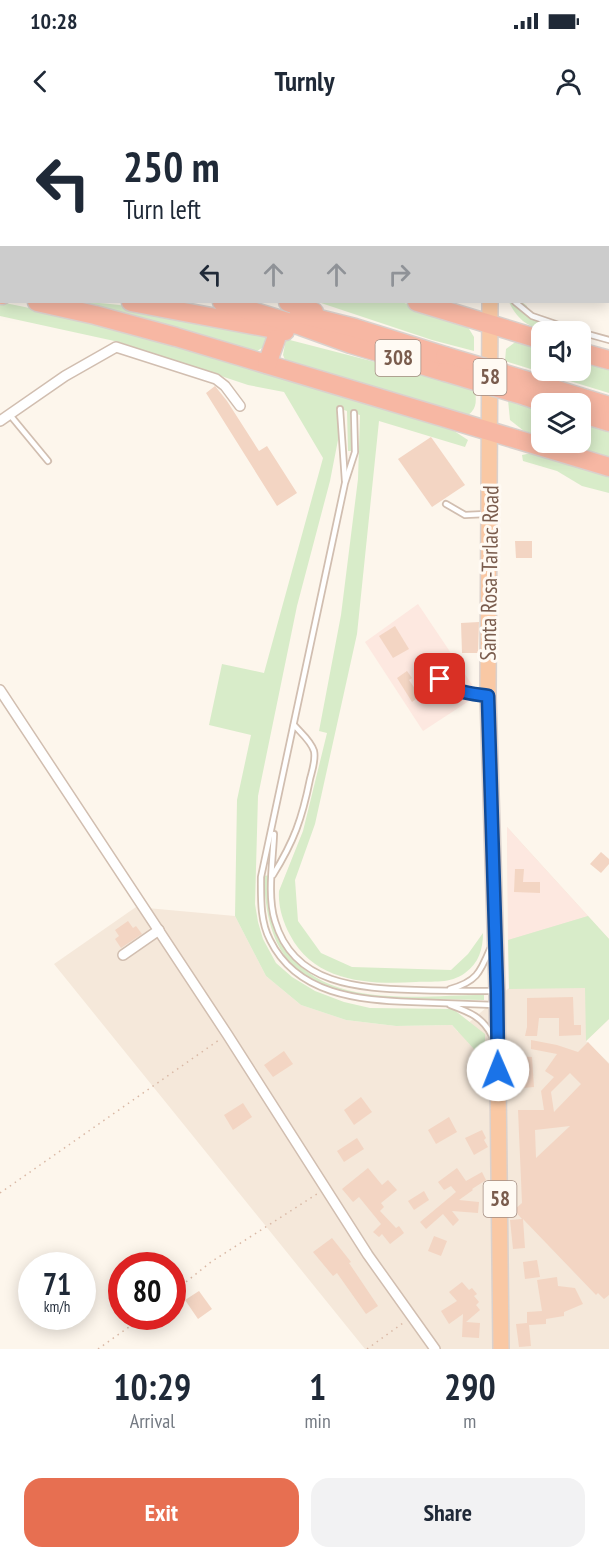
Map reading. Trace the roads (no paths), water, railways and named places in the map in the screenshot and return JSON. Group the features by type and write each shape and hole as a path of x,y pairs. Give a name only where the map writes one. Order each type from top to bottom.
{"highway":[{"path":"41,303 95,315 267,364 609,467"},
{"path":"138,303 353,336"},
{"path":"225,303 302,326 353,336"},
{"path":"260,303 353,336"},
{"path":"290,303 353,336"},
{"path":"420,303 531,337"},
{"name":"Santa Rosa-Tarlac Road","path":"490,303 488,696 497,998 501,1349"},
{"name":"308","path":"353,336 525,388 609,406"},
{"path":"267,364 276,339"},
{"path":"591,355 609,360"},
{"name":"308","path":"525,388 532,393"},
{"path":"591,416 609,422"}],"street":[{"path":"0,421 65,376 116,347 216,379 225,386 240,406"},
{"path":"0,690 227,1034 325,1189 411,1318 435,1349"},
{"path":"123,955 159,930"}],"lane":[{"path":"516,303 532,316 547,321"},
{"path":"591,335 609,340"},
{"path":"340,409 345,483"},
{"path":"354,413 355,452 345,483 261,877 261,905 269,940 295,973 322,989 346,997 445,1003 497,998"},
{"path":"9,415 48,461"},
{"path":"446,504 465,515 489,514"},
{"path":"440,679 451,689 488,696"},
{"path":"272,877 290,848 302,816 314,764 314,752 310,743 294,725"},
{"path":"274,824 272,877 274,920 290,952 302,964 325,978 349,985 373,989 445,991 497,998"},
{"path":"445,991 462,986 474,979 481,970 495,936"},
{"path":"445,1003 480,1019 487,1026 497,1048"}]}
